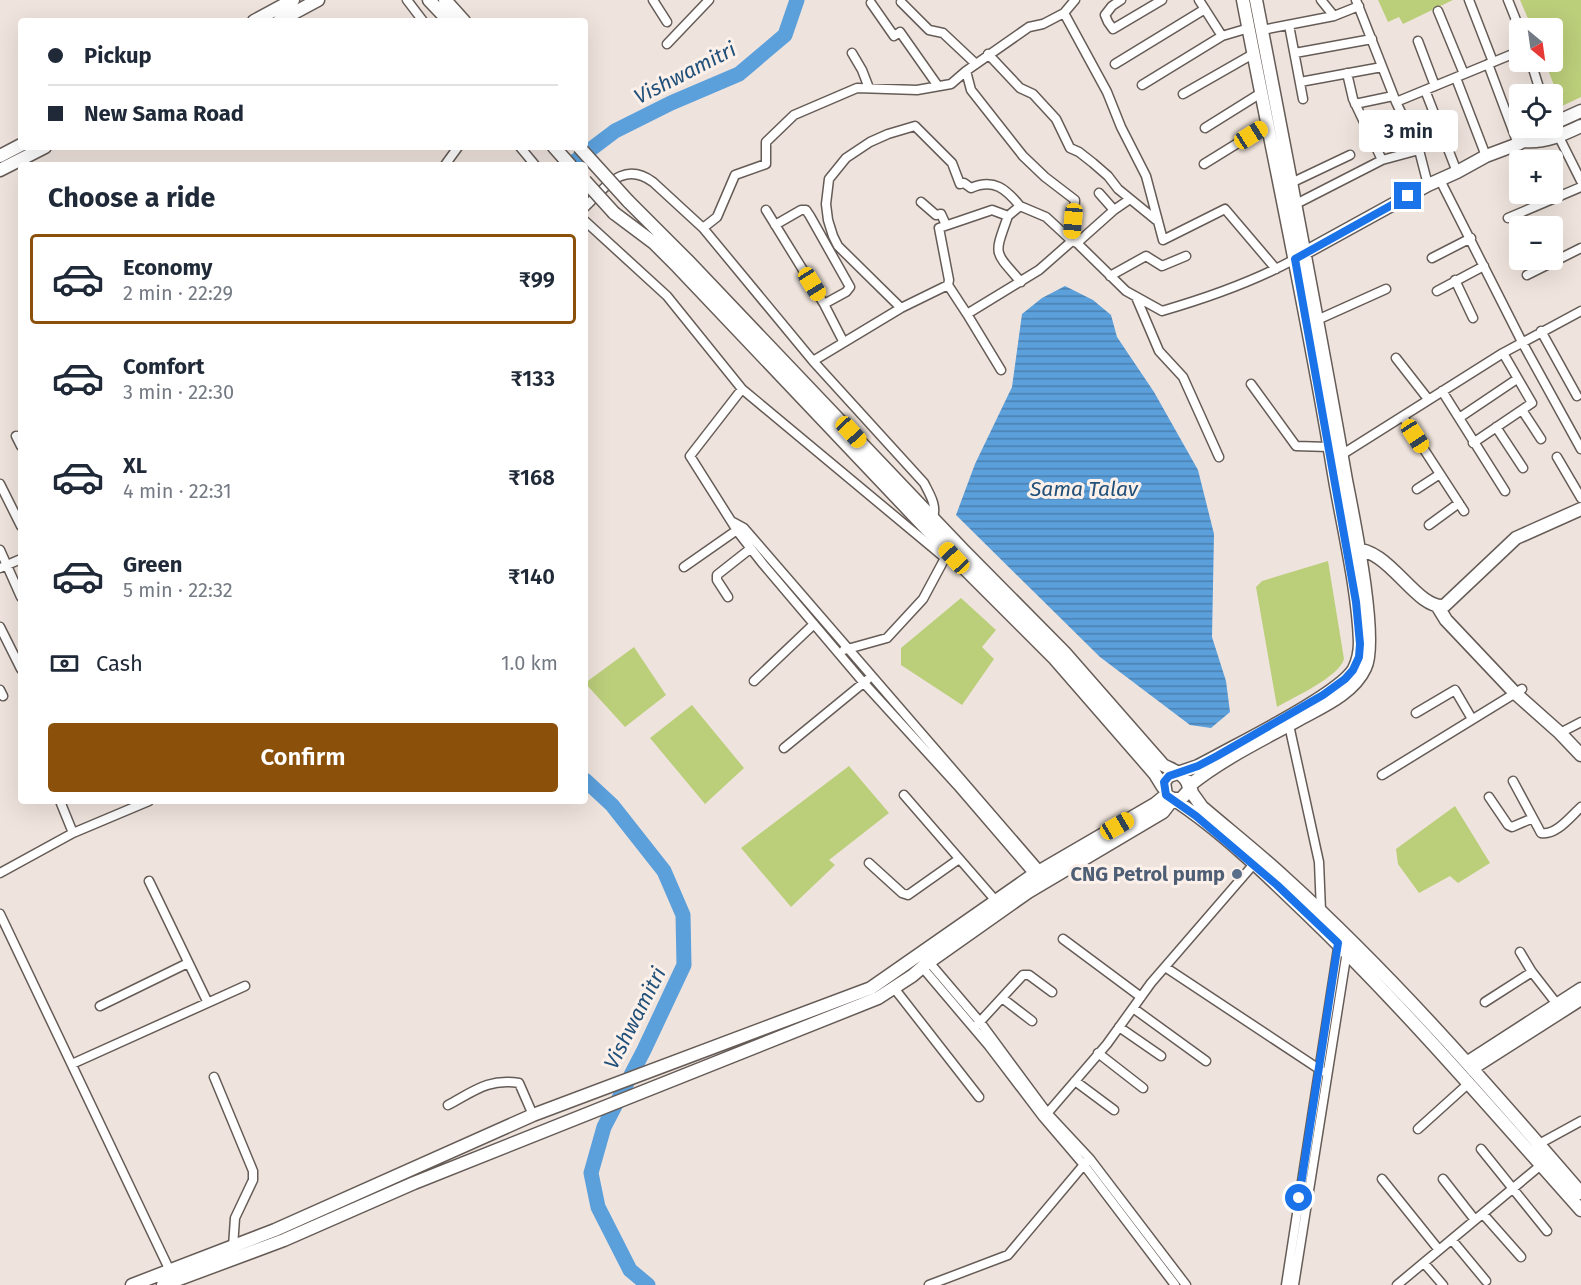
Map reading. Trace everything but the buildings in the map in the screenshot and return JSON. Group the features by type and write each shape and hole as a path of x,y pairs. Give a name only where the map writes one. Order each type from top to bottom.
{"main road":[{"path":"260,18 293,0"},
{"path":"285,18 318,0"},
{"path":"429,0 446,18"},
{"path":"445,0 461,18"},
{"path":"171,1280 233,1247 318,1226 414,1183 878,998 894,988 996,901 1163,812 1167,794 1166,779 1217,756 1323,695 1353,670 1359,657 1360,644 1351,543 1317,320 1267,125 1270,106 1261,93 1243,0"},
{"path":"1256,0 1262,30 1270,106 1296,204 1300,256 1329,447 1337,458"},
{"path":"1563,119 1581,111"},
{"path":"1563,135 1581,126"},
{"path":"1300,256 1428,185 1486,156 1529,138"},
{"path":"1521,143 1555,138"},
{"path":"0,156 18,147"},
{"path":"0,170 39,150"},
{"path":"557,150 567,162"},
{"path":"582,150 933,518 1070,667 1155,774 1167,794 1346,944 1471,1065 1581,1193"},
{"path":"588,184 614,213 654,243 678,267 949,558 1070,667"},
{"path":"1439,606 1516,538 1581,509"},
{"path":"1351,543 1371,553 1390,567 1427,602 1439,606"},
{"path":"1167,794 1185,797 1190,790 1190,785 1215,767 1340,696 1359,678 1369,658 1369,645 1362,576 1351,543"},
{"path":"1351,543 1375,547 1397,562 1432,596 1519,691 1581,746"},
{"path":"1362,576 1373,567 1390,567"},
{"path":"1100,702 1163,765 1186,777 1192,793 1202,807 1321,911 1346,944 1581,1210"},
{"path":"1563,731 1581,755"},
{"path":"132,1285 171,1280 280,1235 312,1214 534,1115 871,988 926,960 1041,877"},
{"path":"1560,1008 1581,989"},
{"path":"1471,1065 1560,1008 1581,999"},
{"path":"730,1041 734,1056"}],"street":[{"path":"407,0 421,18"},
{"path":"653,0 667,22"},
{"path":"667,45 709,0"},
{"path":"703,228 717,217 735,175 766,164 766,142 794,115 857,88 917,90 951,84 966,70 1029,27 1043,24 1064,14 1075,0"},
{"path":"1121,0 1107,10 1105,15 1113,28 1162,0"},
{"path":"1198,0 1222,36"},
{"path":"1321,0 1334,16"},
{"path":"1469,0 1521,143"},
{"path":"1508,0 1515,18"},
{"path":"901,2 929,30 943,33 976,64"},
{"path":"871,3 894,36 900,32 938,86"},
{"path":"1262,30 1334,16 1358,3 1394,99 1419,150 1428,185"},
{"path":"1115,64 1205,9"},
{"path":"1438,11 1486,156"},
{"path":"1064,14 1107,92 1121,127 1146,176 1163,240 1225,209 1276,269"},
{"path":"1289,25 1302,99"},
{"path":"1142,85 1222,36 1249,28"},
{"path":"1295,53 1372,39"},
{"path":"1418,41 1435,86"},
{"path":"852,53 869,88"},
{"path":"988,54 1020,88 1034,94 1056,119 1070,148 1101,169 1118,189 1156,220"},
{"path":"1183,94 1253,54"},
{"path":"1355,105 1394,99 1425,90 1509,55"},
{"path":"1300,82 1382,67"},
{"path":"966,70 971,90 1023,156 1045,177 1075,200 1075,242"},
{"path":"1347,73 1355,105 1382,160"},
{"path":"1425,90 1457,172"},
{"path":"1205,128 1261,93"},
{"path":"1204,164 1267,125"},
{"path":"901,308 838,246 833,236 826,204 829,179 846,158 870,142 915,126 951,163 960,184 964,183 971,188 981,184 1004,188 1020,206 1046,217 1126,291 1162,311 1200,300 1276,269 1300,256"},
{"path":"1560,138 1580,175"},
{"path":"1296,204 1382,160 1419,150"},
{"path":"1291,183 1350,155"},
{"path":"588,204 616,178 628,173 645,176 653,182 703,228 813,361 924,483 935,510 933,518"},
{"path":"1440,180 1522,342 1581,449"},
{"path":"1508,218 1581,187"},
{"path":"1099,194 1114,210"},
{"path":"967,314 1039,270 1130,199"},
{"path":"921,202 936,215 941,214 946,225"},
{"path":"1020,206 1008,216 997,250 1000,258 1021,282"},
{"path":"766,210 824,304 843,341"},
{"path":"775,225 801,210 806,210 810,216 850,287 846,292 824,304"},
{"path":"1001,370 948,285 939,228 992,210 1008,216"},
{"path":"588,224 667,296 742,389 949,558 923,599 887,638 838,653"},
{"path":"1432,258 1471,238"},
{"path":"1527,275 1581,248"},
{"path":"1110,276 1146,256 1162,266 1186,256"},
{"path":"1437,291 1484,266"},
{"path":"1455,280 1473,318"},
{"path":"813,361 901,308 948,285"},
{"path":"1317,320 1386,289"},
{"path":"1136,297 1159,351 1183,377 1219,456"},
{"path":"1337,458 1503,353 1581,310"},
{"path":"1541,331 1577,396"},
{"path":"1473,443 1532,403 1503,353"},
{"path":"1396,358 1428,399"},
{"path":"1459,418 1517,379"},
{"path":"1251,384 1296,446 1329,447"},
{"path":"742,389 690,456 750,549 862,682 926,745 1041,877"},
{"path":"1442,391 1505,491"},
{"path":"1522,410 1541,439"},
{"path":"1403,417 1461,507 1429,525"},
{"path":"1496,428 1523,468"},
{"path":"15,436 18,441"},
{"path":"1557,457 1581,498"},
{"path":"1417,489 1440,474"},
{"path":"0,484 18,520"},
{"path":"684,567 734,526"},
{"path":"734,526 744,528 872,676 926,745"},
{"path":"728,597 717,580 717,575 750,549"},
{"path":"0,550 4,567 18,592"},
{"path":"4,567 18,560"},
{"path":"754,681 814,624"},
{"path":"0,627 18,663"},
{"path":"784,748 872,676"},
{"path":"1416,712 1455,690 1472,719"},
{"path":"1382,775 1519,691"},
{"path":"1563,731 1581,722"},
{"path":"1288,725 1319,862 1321,911"},
{"path":"1513,781 1541,833 1553,832 1581,807"},
{"path":"904,795 996,901"},
{"path":"1489,797 1512,828 1533,818"},
{"path":"61,804 74,833"},
{"path":"0,873 74,833 141,804"},
{"path":"869,863 905,895 912,894 959,859"},
{"path":"1046,1116 1165,967 1253,865"},
{"path":"149,881 207,1002"},
{"path":"0,914 171,1280"},
{"path":"1063,939 1141,997"},
{"path":"1286,1285 1346,944"},
{"path":"1520,952 1532,972 1560,1008"},
{"path":"926,960 1046,1116 1087,1162 1186,1285"},
{"path":"100,1006 188,963"},
{"path":"1165,967 1323,1071"},
{"path":"1485,1002 1532,972"},
{"path":"977,1025 1020,977 1026,974 1052,992"},
{"path":"72,1064 244,986"},
{"path":"894,988 979,1097"},
{"path":"1002,998 1032,1021"},
{"path":"1133,1008 1206,1061"},
{"path":"1119,1027 1161,1056"},
{"path":"1098,1053 1143,1088"},
{"path":"1294,1285 1323,1071"},
{"path":"214,1077 253,1171 253,1180 235,1218 233,1247"},
{"path":"448,1105 488,1084 503,1080 519,1083 534,1115"},
{"path":"1075,1081 1114,1110"},
{"path":"1418,1129 1469,1083"},
{"path":"1539,1144 1581,1121"},
{"path":"1481,1149 1547,1232"},
{"path":"929,1285 1008,1255 1087,1162"},
{"path":"1087,1162 1174,1285"},
{"path":"1397,1285 1541,1165"},
{"path":"1383,1179 1439,1250"},
{"path":"1443,1179 1475,1220"},
{"path":"1483,1214 1521,1257"},
{"path":"1452,1240 1486,1281"},
{"path":"1424,1263 1443,1285"}],"green space":[{"path":"1378,0 1453,0 1403,24 1399,17 1388,22"},
{"path":"1520,0 1581,0 1581,97 1563,106 1563,84 1554,84 1549,72 1563,72 1563,18 1528,18"},
{"path":"1328,561 1344,659 1334,673 1277,707 1256,587 1262,581"},
{"path":"961,598 996,630 982,647 994,659 962,705 901,665 901,648"},
{"path":"634,647 666,695 625,727 588,686 588,681"},
{"path":"692,705 744,768 705,804 650,738"},
{"path":"849,766 889,813 829,860 835,865 791,907 741,848"},
{"path":"1455,806 1490,863 1458,883 1450,876 1419,893 1398,864 1396,849"}],"water":[{"name":"Sama Talav","path":"1065,286 1093,300 1111,315 1117,337 1154,392 1198,470 1214,534 1212,637 1226,681 1230,712 1211,728 1190,725 1100,657 956,515 975,464 1012,387 1022,314 1042,298"}],"waterway":[{"name":"Vishwamitri","path":"574,162 615,131 671,103 739,74 785,35 797,0"},
{"name":"Vishwamitri","path":"588,783 612,805 664,871 683,915 684,965 604,1127 591,1173 598,1207 630,1270 648,1285"}],"place":[{"name":"CNG Petrol pump","path":"1237,874"}],"route":[{"path":"1299,1198 1338,943 1277,885 1196,816 1169,798 1163,787 1169,776 1198,766 1217,756 1336,687 1353,670 1359,657 1356,602 1295,259 1408,196"}]}
